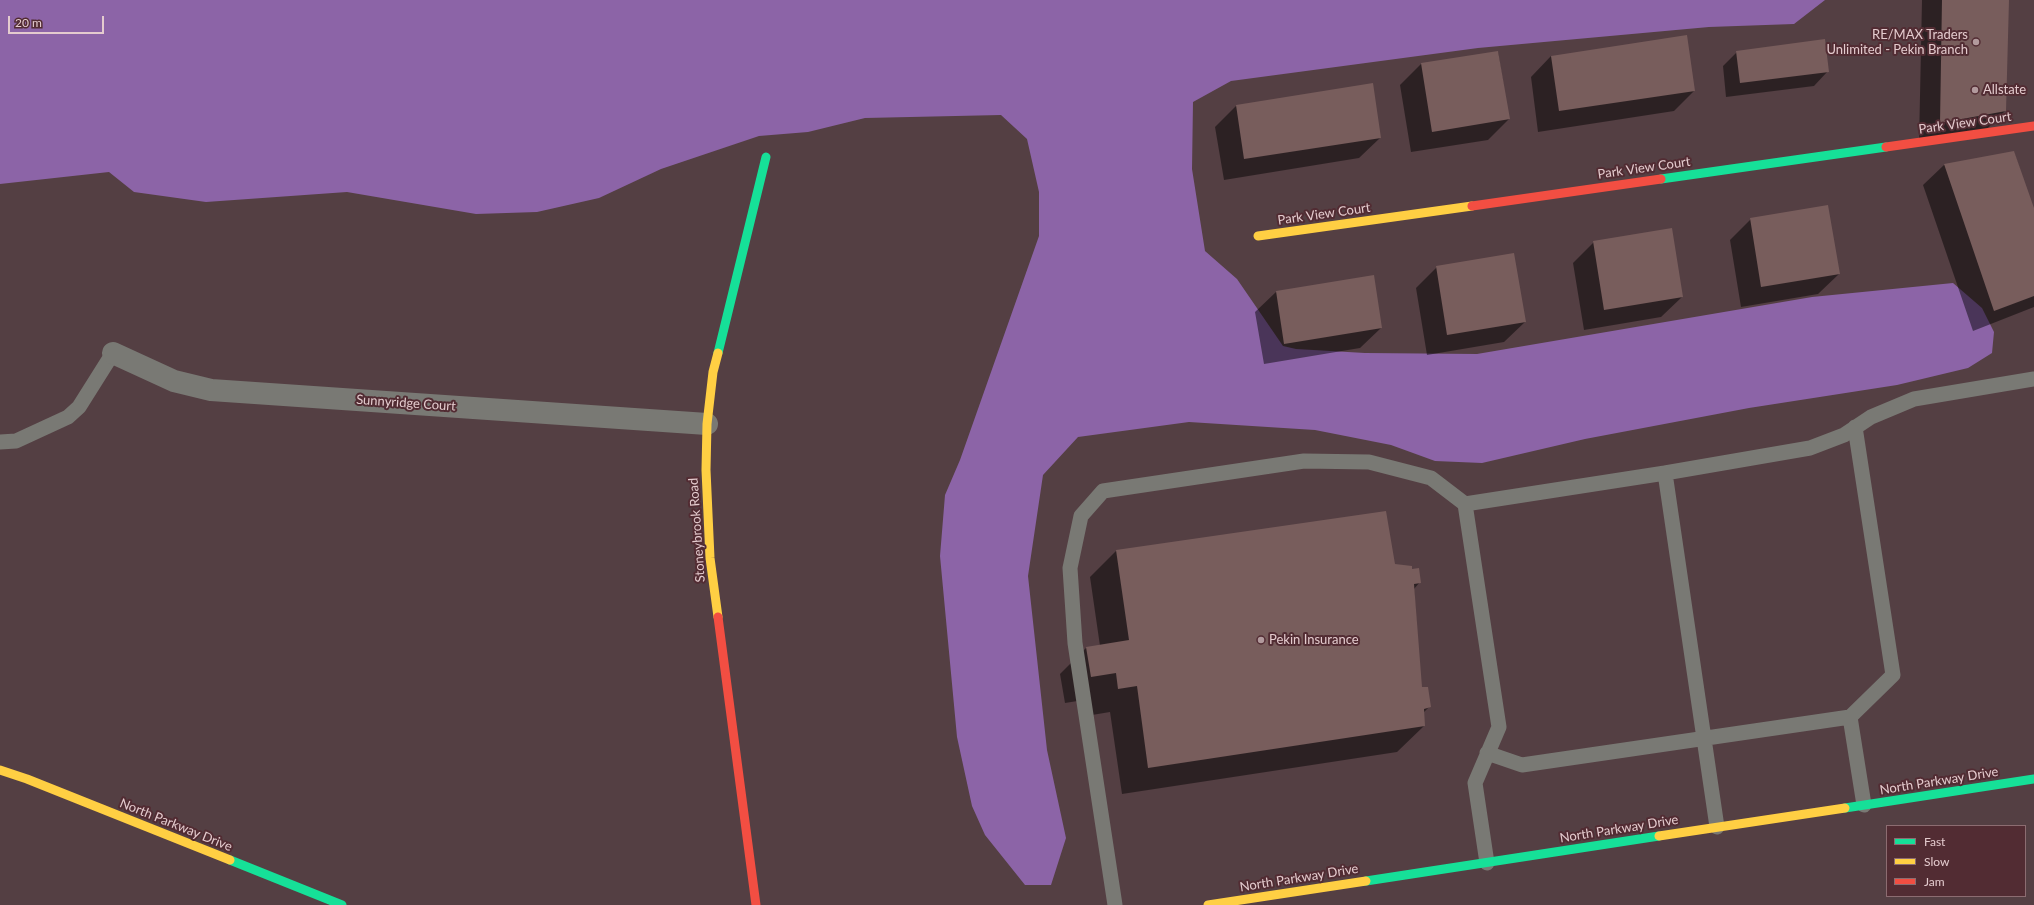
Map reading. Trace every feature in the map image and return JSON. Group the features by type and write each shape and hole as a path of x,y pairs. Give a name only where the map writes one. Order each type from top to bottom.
{"street":[{"name":"Park View Court","path":"1258,236 2034,126"},
{"name":"Stoneybrook Road","path":"756,905 710,558 706,470 707,424 713,372 766,157"},
{"name":"Sunnyridge Court","path":"113,353 174,381 211,390 707,424"},
{"name":"North Parkway Drive","path":"0,770 34,782 342,905"},
{"name":"North Parkway Drive","path":"1208,905 2034,779"}],"lane":[{"path":"0,442 16,441 68,417 79,407 113,353"},
{"path":"1465,504 1665,474 1810,448 1844,435 1870,416 1914,399 2034,379"},
{"path":"1487,753 1522,765 1850,717 1893,675 1855,427"},
{"path":"1115,905 1075,642 1070,568 1081,516 1103,491 1304,461 1368,462 1431,478 1465,504 1499,727 1475,783 1487,863"},
{"path":"1665,474 1717,828"},
{"path":"1850,717 1864,805"}],"shaded area":[{"path":"0,0 1825,0 1794,24 1709,27 1478,48 1231,81 1193,102 1192,169 1205,251 1237,279 1283,346 1296,349 1365,353 1477,354 1812,297 1953,283 1982,308 1994,332 1992,353 1968,368 1897,385 1749,408 1585,439 1482,463 1435,461 1391,445 1315,430 1189,422 1078,437 1043,475 1028,576 1047,750 1066,838 1051,885 1025,885 985,835 972,806 957,737 940,556 945,495 960,460 1039,236 1039,192 1027,139 1001,115 865,118 808,132 759,136 661,169 599,198 537,212 476,214 347,192 206,202 134,192 109,172 0,184"}],"building":[{"path":"1942,0 2009,0 2006,111 1940,123"},
{"path":"1687,35 1695,91 1559,111 1551,56"},
{"path":"1825,39 1829,72 1740,83 1736,51"},
{"path":"1498,51 1510,119 1432,132 1421,63"},
{"path":"1373,83 1381,138 1244,159 1236,105"},
{"path":"2014,151 2034,208 2034,296 1994,311 1944,164"},
{"path":"1828,205 1840,274 1761,287 1750,218"},
{"path":"1672,228 1683,297 1604,310 1593,241"},
{"path":"1514,253 1526,322 1447,335 1436,266"},
{"path":"1374,275 1382,328 1284,344 1276,291"},
{"path":"1386,511 1395,564 1412,566 1412,569 1419,568 1421,583 1414,584 1422,687 1428,687 1431,707 1424,709 1425,726 1148,768 1137,686 1118,689 1116,673 1091,677 1086,647 1129,640 1116,550"}],"traffic: fast":[{"path":"1661,179 1886,147"},
{"path":"718,353 766,157"},
{"path":"1845,808 2034,779"},
{"path":"1366,881 1659,836"},
{"path":"230,860 342,905"}],"traffic: slow":[{"path":"1258,236 1472,206"},
{"path":"718,353 713,372 707,424 706,470 710,558 718,617"},
{"path":"0,770 27,779 230,860"},
{"path":"1659,836 1845,808"},
{"path":"1208,905 1366,881"}],"traffic: jam":[{"path":"1886,147 2034,126"},
{"path":"1472,206 1661,179"},
{"path":"718,617 756,905"}],"place":[{"name":"RE/MAX Traders Unlimited - Pekin Branch","path":"1976,42"},
{"name":"Allstate","path":"1975,90"},
{"name":"Pekin Insurance","path":"1261,640"}]}
